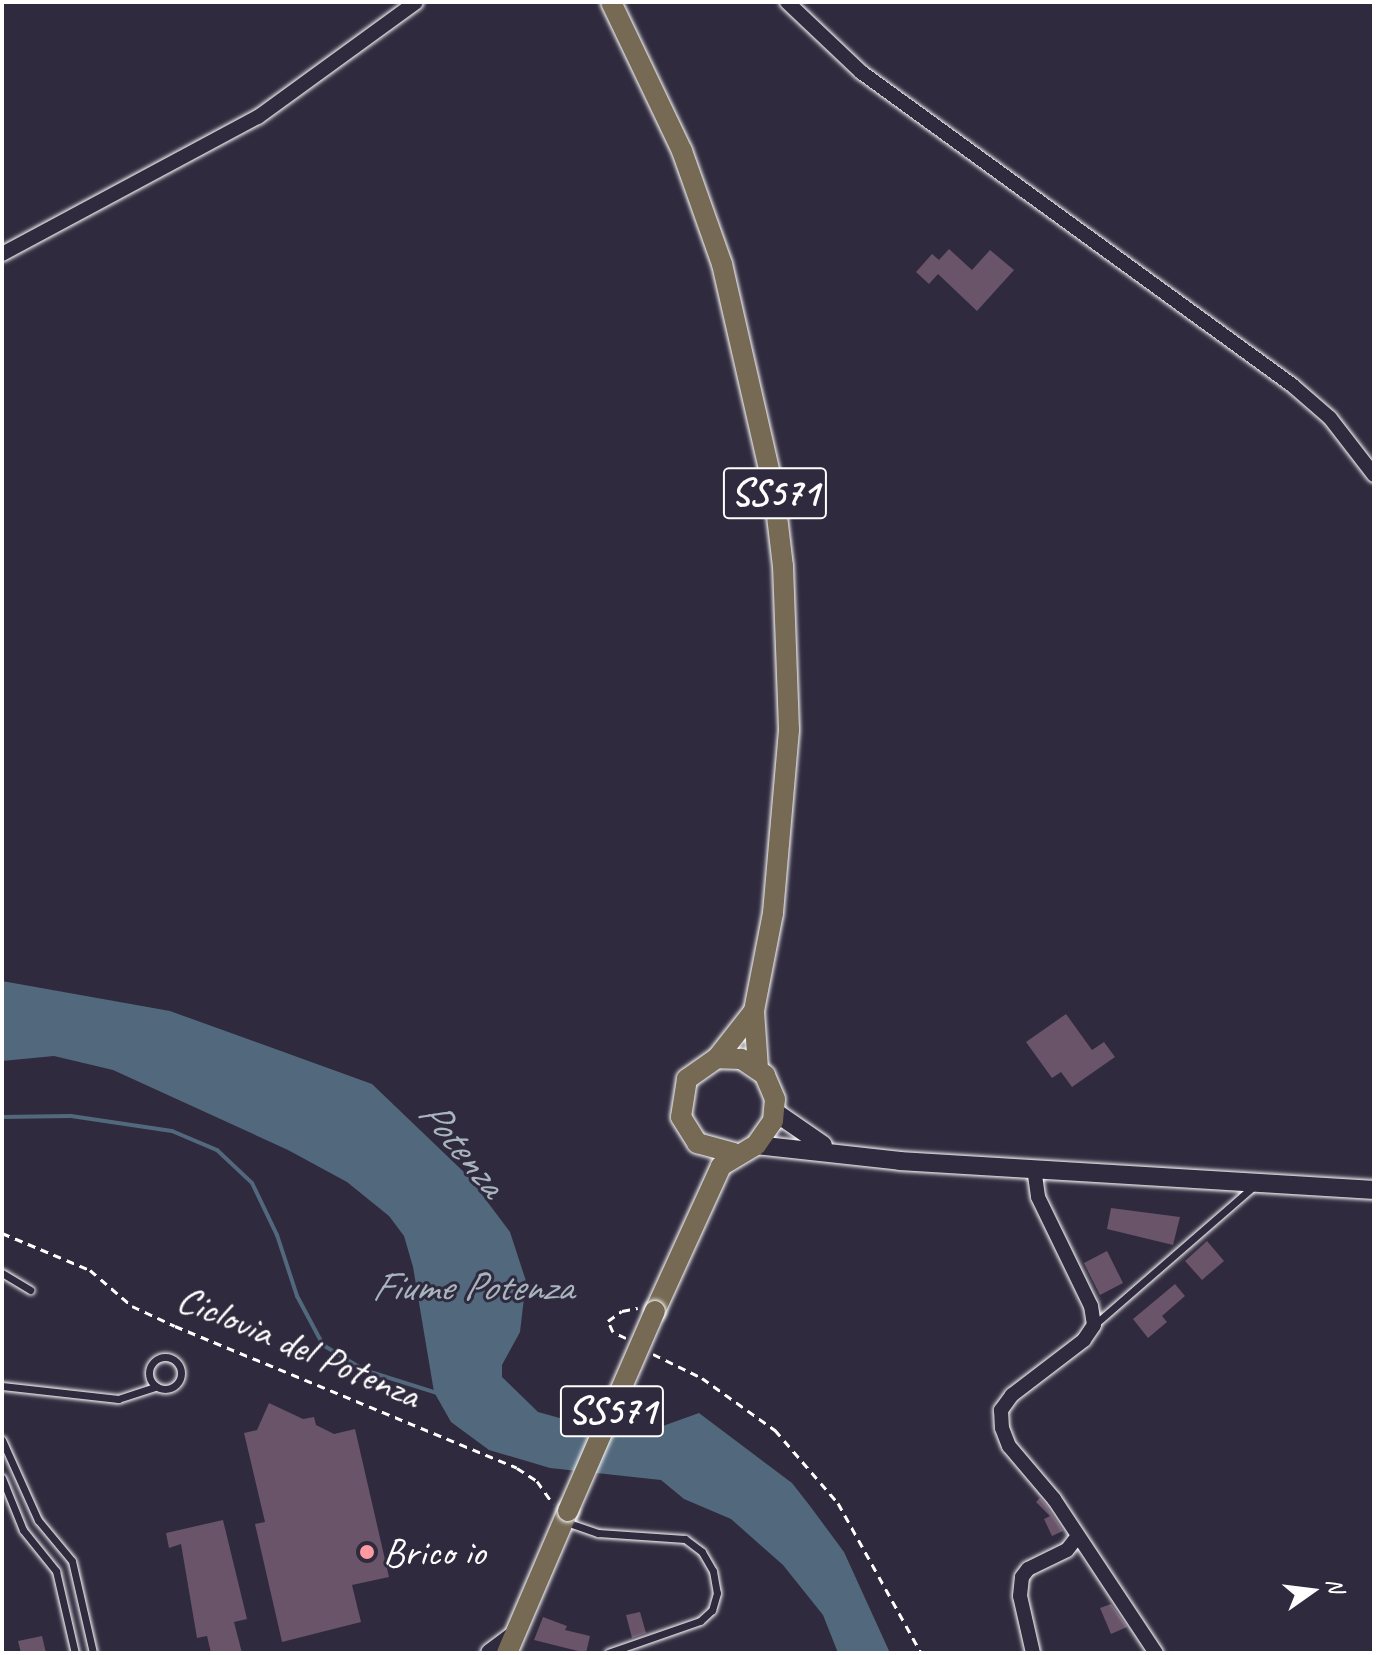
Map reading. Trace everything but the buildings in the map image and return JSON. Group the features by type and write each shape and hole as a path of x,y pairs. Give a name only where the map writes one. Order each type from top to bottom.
{"main road":[{"name":"SS571","path":"611,2 682,151 722,264 774,491 783,566 789,730 773,913 754,1011 758,1068 772,1086 775,1112"},
{"name":"SS571","path":"703,1202 703,1162 697,1143 681,1117 681,1094 693,1071 717,1058 754,1011"},
{"path":"717,1058 741,1059 758,1068"},
{"path":"756,1145 769,1131 775,1112 795,1129 833,1150"},
{"path":"697,1143 734,1153 756,1145 833,1150 870,1158 1374,1190"},
{"name":"SS571","path":"511,1643 703,1202 721,1166 734,1153"},
{"path":"490,1653 511,1643"}],"street":[{"path":"2,254 258,117 416,2"},
{"path":"787,2 861,72 1292,385 1330,418 1374,475"},
{"path":"1034,1168 1038,1197 1091,1306 1094,1325 1084,1340 1012,1395 1001,1410 1009,1446 1054,1499 1156,1653"},
{"path":"1033,1653 1020,1596 1022,1577 1028,1569 1067,1550 1077,1537"}],"lane":[{"path":"1094,1325 1258,1182"},
{"path":"2,1273 30,1290"},
{"path":"2,1386 118,1399 156,1387 166,1390 180,1381 180,1366 172,1358 161,1357 149,1368 156,1387"},
{"path":"2,1440 38,1520 72,1561 93,1653"},
{"path":"2,1478 23,1530 56,1571 75,1653"},
{"path":"566,1516 598,1533 685,1539 702,1552 713,1571 717,1593 712,1610 700,1621 608,1653"}],"path":[{"name":"Ciclovia del Potenza","path":"2,1233 90,1270 132,1306 175,1326 517,1468 537,1481 566,1516"},
{"path":"630,1340 609,1327 612,1315 640,1308 655,1311"},
{"path":"643,1348 702,1378 775,1430 838,1503 921,1653"}],"water":[{"name":"Fiume Potenza","path":"2,981 170,1011 372,1084 468,1176 510,1232 526,1281 520,1332 502,1365 502,1377 538,1412 585,1425 660,1427 699,1413 792,1483 844,1552 890,1653 838,1653 823,1615 783,1565 731,1519 684,1499 661,1480 550,1468 489,1450 451,1422 434,1392 413,1267 404,1236 389,1216 347,1182 288,1150 113,1070 54,1056 2,1061"}],"waterway":[{"path":"2,1117 71,1116 172,1131 217,1150 252,1183 277,1235 297,1296 323,1345 364,1370 437,1393"}],"place":[{"name":"Brico io","path":"367,1552"}],"water label":[{"name":"Potenza","path":"462,1148"}]}
